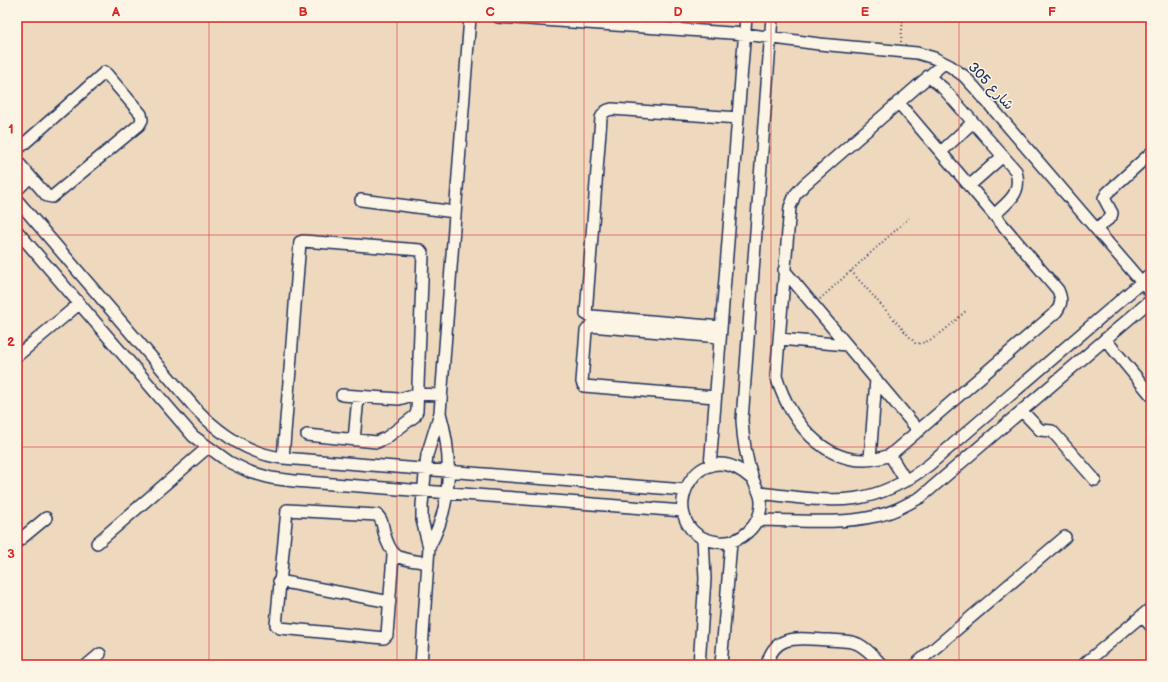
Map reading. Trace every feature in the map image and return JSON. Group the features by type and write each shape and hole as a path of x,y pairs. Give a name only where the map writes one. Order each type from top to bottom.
{"lane":[{"path":"421,665 429,548 422,520 422,505 425,470 430,441 440,413 470,17"},
{"name":"شارع 305","path":"498,17 745,34 917,53 944,63 964,76 976,89 1151,293"},
{"path":"710,466 746,17"},
{"path":"752,479 744,471 733,466 721,464 710,466 694,475 685,490 683,511 687,522 694,531 703,538 712,542 731,542 742,537 751,530 758,520 761,502 760,493 752,479 744,450 742,420 772,17"},
{"path":"898,102 1058,290 1061,298 1061,306 1056,312 890,456 880,459 857,459 841,456 826,449 800,426 782,395 776,376 790,207 795,195 898,102 944,63"},
{"path":"17,150 105,72 141,114 142,120 139,125 52,197 47,196 17,161"},
{"path":"928,76 943,88 1016,172 1018,181 1017,190 1012,198 994,215"},
{"path":"720,332 591,316 586,314 601,126 603,113 607,110 738,118"},
{"path":"941,152 973,122"},
{"path":"1096,229 1111,217 1112,213 1104,198 1107,193 1151,152"},
{"path":"969,186 1003,156"},
{"path":"17,190 30,177"},
{"path":"17,200 213,426 232,440 253,451 283,458 685,490"},
{"path":"361,200 455,212"},
{"path":"17,232 188,430 207,448 229,462 250,472 294,482 683,511"},
{"path":"283,458 299,244 301,241 420,250 423,254 417,411 415,416 409,422 381,441 307,435"},
{"path":"784,270 919,431"},
{"path":"760,493 827,500 849,500 871,496 892,489 929,465 1151,274"},
{"path":"758,520 852,520 876,516 900,508 921,497 1151,300"},
{"path":"17,356 79,304"},
{"path":"715,397 584,386 582,382 586,331 590,326 720,332"},
{"path":"779,339 847,345"},
{"path":"1105,339 1151,395"},
{"path":"870,459 876,379"},
{"path":"342,396 399,399 417,394 441,395"},
{"path":"354,440 358,396"},
{"path":"1022,411 1040,430 1052,431 1095,480"},
{"path":"429,548 442,522 449,471 447,442 440,413"},
{"path":"97,543 207,448"},
{"path":"890,456 906,481"},
{"path":"394,555 387,635 384,638 280,628 275,623 287,510 377,515 382,521 388,546 394,555 428,563"},
{"path":"17,542 46,518"},
{"path":"916,665 1065,537"},
{"path":"699,665 705,579 703,538"},
{"path":"721,665 731,542"},
{"path":"279,581 390,602"},
{"path":"1083,665 1151,608"},
{"path":"1142,616 1151,626"},
{"path":"767,665 769,656 775,647 792,638 851,642 864,647 882,665"},
{"path":"88,665 100,654"}],"path":[{"path":"900,51 903,17"},
{"path":"814,305 910,218"},
{"path":"851,271 914,343 922,344 930,341 967,310"}],"shaded area":[{"path":"17,17 1151,17 1151,665 17,665"}]}
